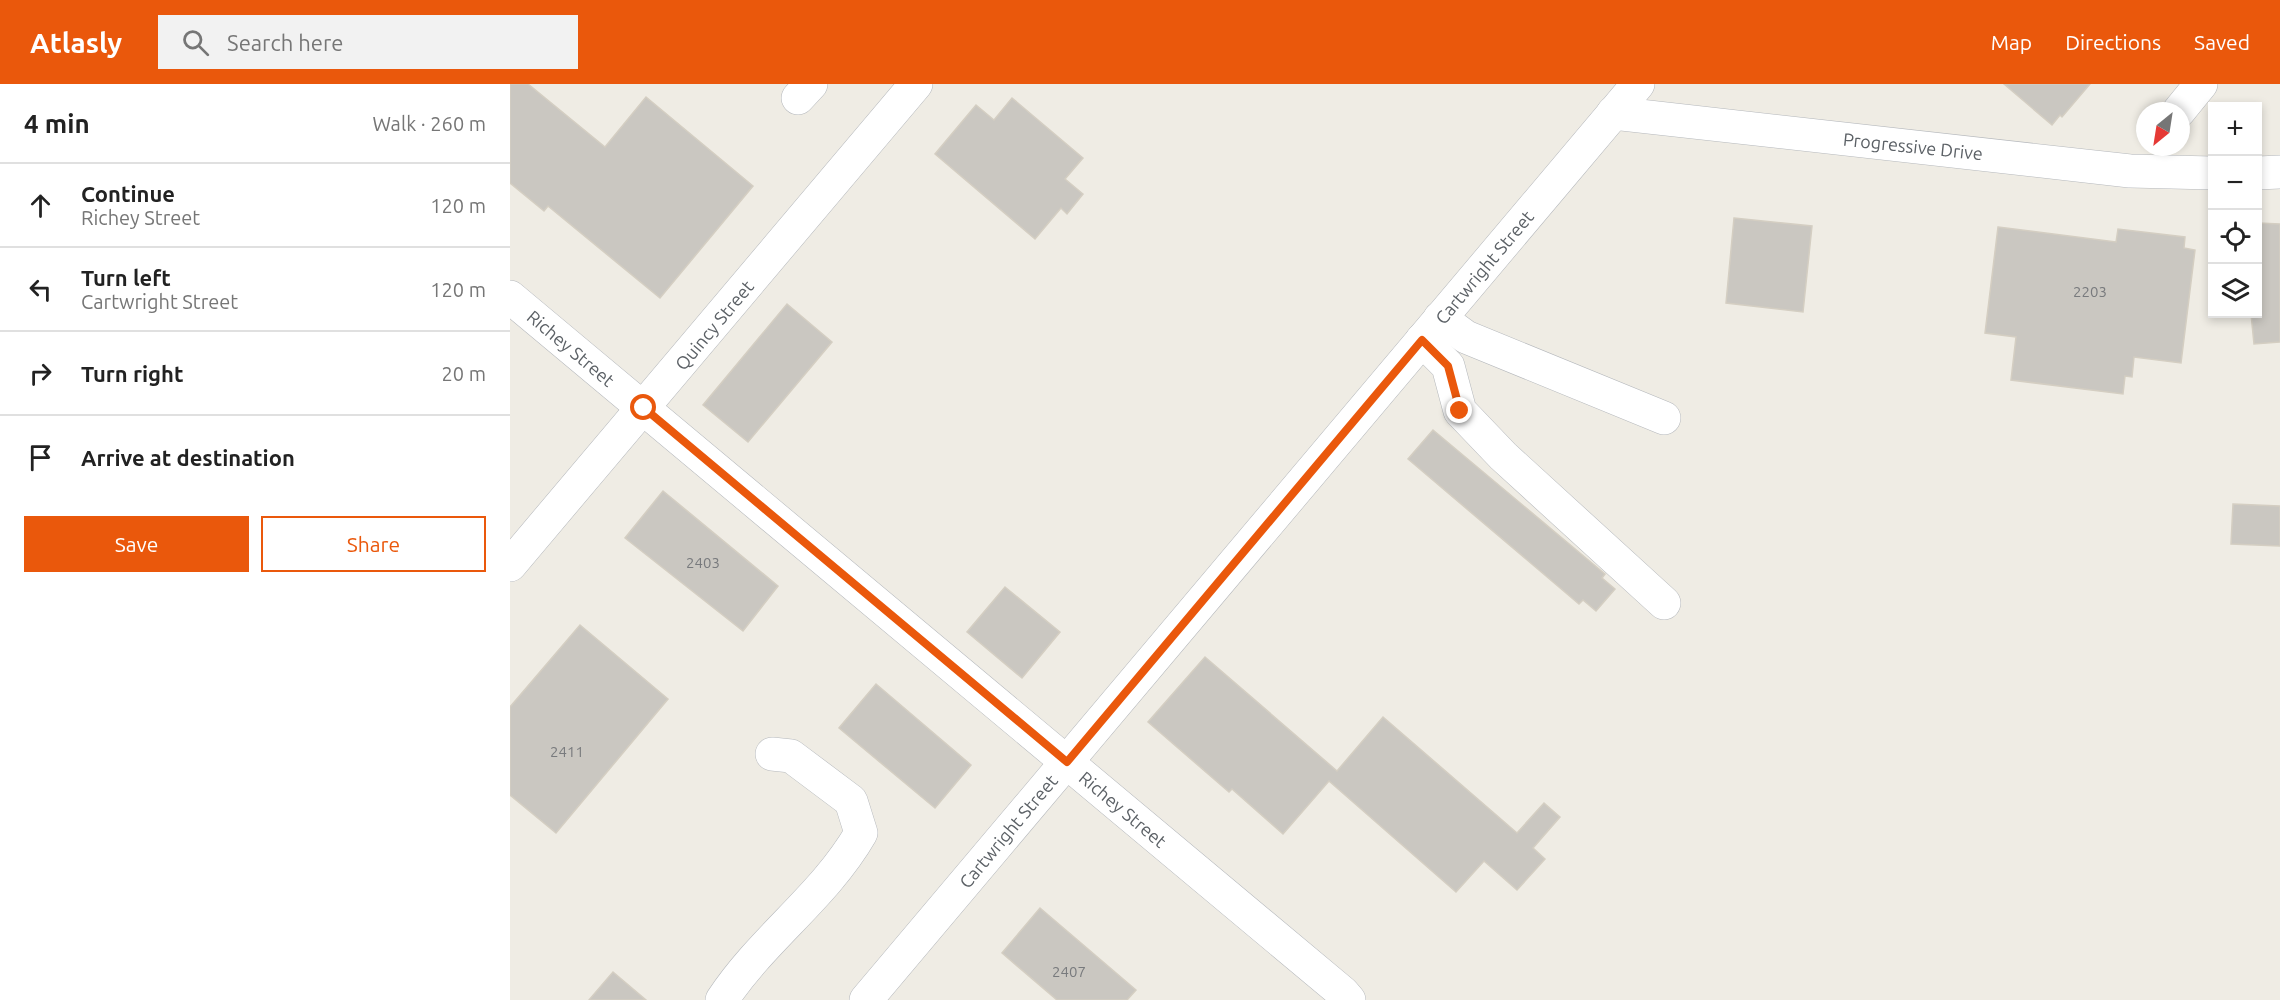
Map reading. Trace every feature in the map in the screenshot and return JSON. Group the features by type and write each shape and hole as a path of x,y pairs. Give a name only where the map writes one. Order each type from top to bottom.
{"street":[{"name":"Quincy Street","path":"510,566 916,84"},
{"name":"Cartwright Street","path":"866,1000 1638,84"},
{"path":"2186,102 2201,84"},
{"name":"Progressive Drive","path":"1613,113 2139,159 2208,172"},
{"path":"2262,173 2280,172"},
{"name":"Richey Street","path":"510,297 1349,1000"},
{"path":"1431,329 1466,337 1664,418"},
{"path":"1431,329 1448,366 1460,411 1503,456 1664,603"},
{"path":"722,1000 737,977 776,933 822,889 846,859 861,833 851,801 791,756 772,754"}],"building":[{"path":"510,84 528,84 605,147 646,97 753,186 660,298 548,206 544,211 510,183"},
{"path":"2004,84 2090,84 2062,117 2060,115 2052,125"},
{"path":"1012,98 1083,158 1065,179 1083,194 1067,214 1061,208 1035,239 935,154 976,105 994,120"},
{"path":"1734,218 1812,226 1803,312 1726,303"},
{"path":"2262,223 2280,224 2280,342 2254,344 2251,318 2262,318"},
{"path":"1998,227 2116,242 2118,229 2185,237 2184,248 2195,250 2181,363 2134,357 2132,377 2125,376 2123,394 2011,380 2016,337 1985,333"},
{"path":"787,304 832,342 748,442 703,405"},
{"path":"1433,430 1605,574 1602,578 1615,589 1596,611 1583,600 1579,604 1408,459"},
{"path":"663,491 778,586 743,631 625,538"},
{"path":"2233,504 2280,506 2280,546 2231,544"},
{"path":"1005,587 1060,632 1022,678 967,632"},
{"path":"580,625 668,699 556,833 510,795 510,707"},
{"path":"1205,657 1337,771 1383,717 1517,833 1544,803 1560,817 1533,848 1545,859 1517,890 1484,861 1456,892 1329,781 1283,834 1232,789 1229,792 1148,722"},
{"path":"876,684 971,765 935,808 839,728"},
{"path":"1040,908 1136,990 1127,1000 1057,1000 1002,953"},
{"path":"613,972 646,1000 589,1000"}],"route":[{"path":"644,408 1067,762 1422,340 1448,366 1460,411"}]}
